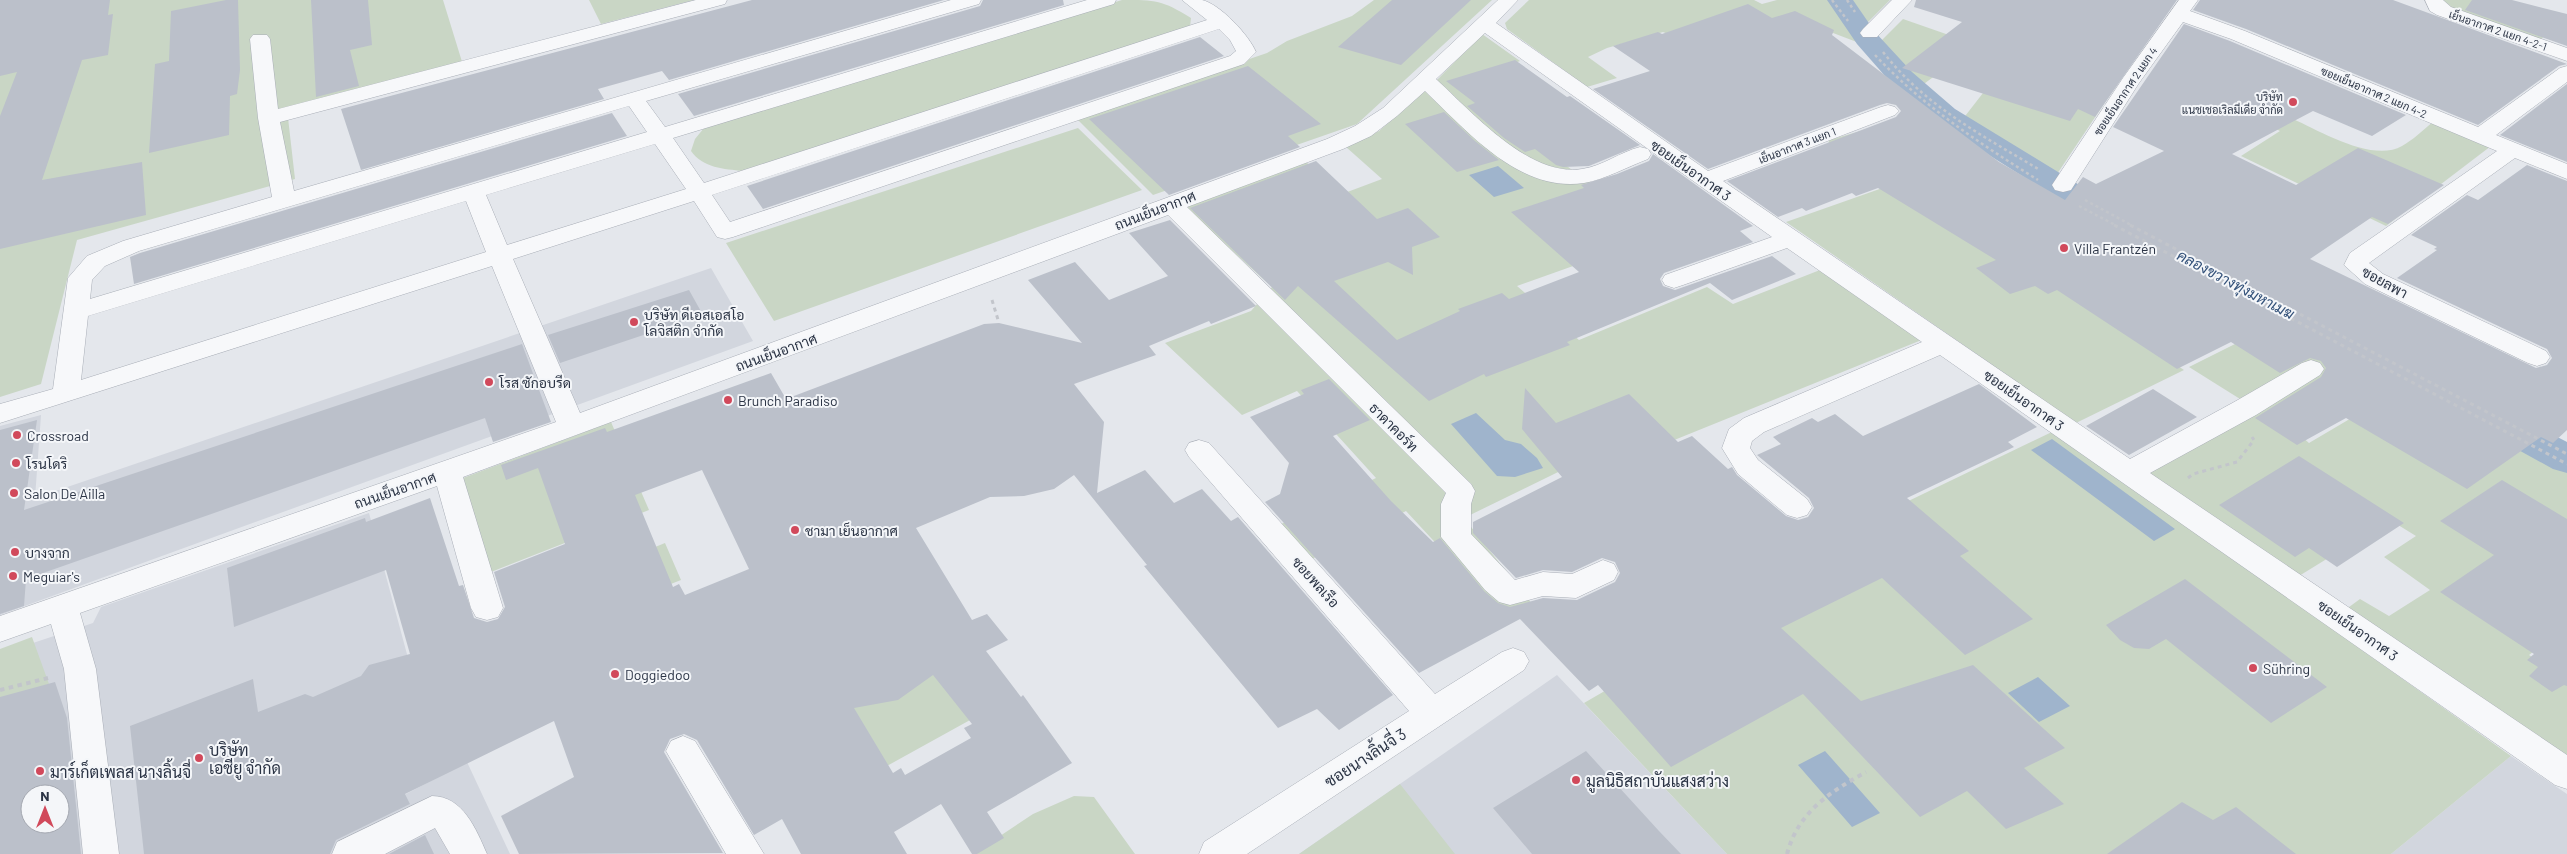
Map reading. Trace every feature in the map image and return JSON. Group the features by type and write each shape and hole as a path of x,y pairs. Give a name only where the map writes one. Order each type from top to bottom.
{"street":[{"path":"269,118 718,0"},
{"path":"66,394 80,278 96,261 131,246 972,0"},
{"path":"75,312 1107,0"},
{"path":"634,98 725,232 1237,60 1246,52 1243,41 1191,0"},
{"name":"ถนนเย็นอากาศ","path":"0,629 447,472 918,300 1363,132 1390,112 1509,0"},
{"path":"1862,31 1903,0"},
{"name":"เย็นอากาศ 2 แยก 4-2-1","path":"2434,0 2437,7 2444,11 2567,55"},
{"name":"ซอยเย็นอากาศ 2 แยก 4-2","path":"2185,7 2238,35 2567,172"},
{"name":"ซอยเย็นอากาศ 2 แยก 4","path":"2063,185 2130,82 2185,7"},
{"path":"0,414 500,256 1220,22"},
{"name":"ซอยเย็นอากาศ 3","path":"1484,23 1790,239 2567,774"},
{"path":"260,39 269,118 284,201"},
{"path":"2480,136 2567,72"},
{"path":"1424,79 1504,151 1529,167 1548,174 1583,176 1640,154"},
{"name":"เย็นอากาศ 3 แยก 1","path":"1705,180 1888,111"},
{"name":"ซอยลพา","path":"2513,149 2470,182 2358,258 2356,266 2374,279 2536,357"},
{"path":"473,192 572,426"},
{"name":"ธาดาคอร์ท","path":"1170,204 1461,491 1456,504 1456,537 1496,582 1510,593 1543,584 1576,586 1603,572"},
{"path":"1674,280 1790,239"},
{"path":"1796,507 1748,467 1736,448 1739,436 1754,425 1942,344"},
{"path":"2128,472 2246,408 2311,369"},
{"name":"ซอยพลเรือ","path":"1199,450 1432,714"},
{"path":"447,472 487,608"},
{"path":"62,606 80,669 100,854"},
{"name":"ซอยนางลิ้นจี่ 3","path":"1217,854 1514,661"},
{"path":"683,751 746,854"},
{"path":"350,854 432,812 441,812 447,816 469,854"}],"path":[{"path":"1832,0 1903,78 1942,111 2084,198 2225,276 2567,454"},
{"path":"1847,0 1862,31"},
{"path":"1872,53 1930,107 1985,148 2039,181"},
{"path":"2078,206 2567,464"},
{"path":"0,690 80,669"},
{"path":"1788,854 1795,828 1818,802 1866,772"}],"shaded area":[{"path":"711,268 753,341 0,615 0,426 41,415 35,498"},
{"path":"369,513 408,658 303,848 467,762 510,854 0,854 0,654 93,623 101,607"},
{"path":"1557,675 1727,854 1299,854"},
{"path":"2511,756 2567,794 2567,854 2391,854"}],"green space":[{"path":"0,0 443,0 463,65 287,109 295,179 77,240 41,384 0,397"},
{"path":"589,0 694,0 601,24"},
{"path":"1122,0 1143,0 1165,4 1191,18 1190,27 743,171 714,167 696,157 691,151 695,139 704,128"},
{"path":"1374,0 1492,0 1357,124 1153,195 1076,118 1267,53 1287,41 1352,16"},
{"path":"1529,0 1754,0 1762,4 1777,0 1828,0 1862,44 1791,17 1704,49 1663,32 1607,48 1588,57 1617,78 1587,87 1507,29 1505,23"},
{"path":"1850,0 1890,0 1866,24"},
{"path":"2442,0 2475,0 2545,36 2538,41 2454,13"},
{"path":"1903,19 1946,34 1952,38 1936,75 1917,89 1898,69 1880,42"},
{"path":"2032,30 2118,83 2057,174 1962,120"},
{"path":"1482,34 1520,61 1462,82 1551,155 1663,234 1517,286 1579,340 1707,287 1733,304 1820,270 1924,339 1610,466 1597,453 1464,518 1533,605 1507,620 1406,511 1306,562 1277,526 1376,478 1297,391 1242,415 1165,343 1251,311 1272,287 1185,208 1306,162 1342,194 1382,179 1346,147 1379,131 1439,78"},
{"path":"2293,119 2347,143 2377,151 2390,150 2402,146 2433,122 2491,146 2386,226 2241,156 2280,131 2276,129"},
{"path":"1078,128 1142,190 774,321 726,243"},
{"path":"1861,131 2085,275 2102,316 2184,370 2076,423 1786,222 1891,185 1827,152 1829,140"},
{"path":"2271,326 2358,375 2283,420 2309,443 2409,384 2567,468 2567,625 2529,655 2567,680 2567,761 2345,610 2360,599 2389,616 2430,590 2384,557 2416,536 2390,520 2299,576 2143,469 2256,409 2189,367"},
{"path":"611,422 649,510 486,574 455,481"},
{"path":"2054,431 2511,756 2391,854 1727,854 1584,703 1758,602 1738,583"},
{"path":"665,543 681,580 653,591 638,554"},
{"path":"812,606 999,704 820,803"},
{"path":"32,637 49,684 0,699 0,649"},
{"path":"1400,784 1455,854 1299,854"},
{"path":"1074,796 1094,797 1135,854 973,854 1033,814"}],"water":[{"path":"1498,166 1524,188 1494,197 1469,175"},
{"path":"1476,413 1505,440 1521,444 1537,458 1543,468 1515,477 1497,476 1451,424"},
{"path":"2052,439 2175,529 2154,541 2031,450"},
{"path":"2038,677 2070,706 2039,722 2008,693"},
{"path":"1825,751 1880,813 1852,827 1798,765"}],"building":[{"path":"0,0 110,0 108,15 113,14 108,55 82,60 42,180 142,162 146,215 0,249 0,116 17,72 0,76"},
{"path":"226,0 238,0 240,70 237,94 230,96 229,135 149,153 155,64 169,61 171,11"},
{"path":"311,0 368,0 372,45 350,50 359,86 316,97"},
{"path":"752,0 944,0 669,80 662,71 598,89 604,99 361,170 341,109"},
{"path":"983,0 1063,0 1064,5 694,116 678,94 980,6"},
{"path":"1392,0 1471,0 1401,65 1338,47"},
{"path":"1916,0 2177,0 2095,117 2078,109 2070,121 1902,68 1962,22 1914,7"},
{"path":"2200,0 2393,0 2567,64 2559,66 2478,125 2246,29 2193,10"},
{"path":"2472,0 2512,0 2567,14 2567,46 2465,10"},
{"path":"1748,4 1772,18 1795,11 1834,30 1832,35 1999,162 2065,200 2083,177 2096,184 2164,151 2113,127 2184,24 2230,41 2406,115 2372,136 2313,111 2232,154 2296,185 2358,148 2444,185 2388,224 2372,217 2310,259 2536,368 2547,365 2552,358 2547,349 2397,278 2437,250 2434,249 2437,247 2411,235 2467,195 2478,200 2527,165 2567,181 2567,430 2553,443 2541,437 2467,489 2346,418 2297,445 2255,418 2321,377 2326,368 2321,361 2310,358 2280,373 2231,342 2177,369 2057,290 2048,294 2035,286 2010,294 1976,268 1996,260 1878,188 1856,196 1852,193 1806,211 1802,208 1778,217 1727,181 1896,117 1901,111 1896,105 1887,103 1880,105 1708,169 1593,89 1650,71 1613,46 1658,32 1662,34"},
{"path":"1200,37 1224,56 763,209 747,186"},
{"path":"1515,60 1640,145 1589,166 1563,167 1556,165 1535,149 1525,152 1504,138 1467,106 1475,103 1446,81"},
{"path":"1248,66 1321,124 1288,136 1300,147 1169,195 1089,119"},
{"path":"2567,84 2567,162 2500,135"},
{"path":"1444,112 1499,160 1457,172 1405,124"},
{"path":"612,113 627,136 134,284 130,257 140,253"},
{"path":"1653,154 1753,226 1740,231 1753,242 1664,273 1660,279 1663,286 1675,290 1772,256 1796,274 1732,300 1710,283 1567,342 1570,345 1486,377 1484,374 1429,401 1298,286 1285,300 1190,208 1316,161 1377,219 1408,208 1440,237 1412,247 1413,275 1388,262 1334,281 1397,340 1460,311 1458,309 1502,293 1509,299 1579,272 1511,212 1584,188 1581,185 1617,174 1649,161"},
{"path":"1170,220 1256,306 1211,324 1209,321 1149,346 1156,355 1074,384 1104,422 1097,493 1145,470 1174,503 1202,489 1231,521 1238,517 1393,695 1339,730 1317,709 1278,728 1144,566 1147,565 1074,475 1054,489 1024,496 990,497 916,528 972,620 987,614 1008,640 986,651 1021,697 1023,695 1072,763 987,812 1004,838 977,854 972,854 941,804 894,832 907,854 801,854 782,819 754,835 697,740 684,734 670,739 664,752 723,853 519,854 501,816 574,777 554,721 405,794 410,804 336,840 330,854 144,854 130,726 253,679 258,712 305,694 313,697 361,676 369,665 410,654 386,570 234,627 227,568 365,518 366,522 430,498 459,586 463,585 474,618 487,622 498,619 505,607 494,572 565,544 538,468 506,480 501,465 605,428 607,432 771,373 786,399 984,324 999,323 1082,343 1028,280 1075,262 1109,300 1168,276 1129,233","holes":["702,470 749,569 685,595 679,584 673,587 635,495","933,675 972,724 964,728 971,738 905,775 901,768 893,773 854,708 898,700"]},
{"name":"บริษัท ดีเอสเอสโอ โลจิสติก จำกัด","path":"689,290 703,315 560,363 548,335"},
{"path":"522,344 551,422 493,442 485,418 26,579 24,606 0,614 0,430 37,420 24,510"},
{"path":"1329,379 1370,420 1333,436 1391,501 1433,542 1440,538 1484,591 1498,603 1510,607 1543,598 1577,600 1615,582 1620,573 1615,562 1602,558 1572,572 1543,570 1516,578 1473,533 1473,522 1562,477 1522,429 1525,388 1556,423 1629,394 1678,442 1692,436 1728,469 1732,467 1737,475 1786,516 1798,520 1808,517 1814,508 1809,498 1757,455 1781,444 1773,437 1812,418 1818,422 1835,414 1863,436 1979,384 2037,427 2008,442 2014,447 1907,498 1969,551 1960,556 2033,619 1965,655 1882,578 1781,628 1861,701 1973,665 2065,748 2024,768 2064,804 2006,829 1967,791 1920,817 1803,694 1671,767 1598,685 1589,691 1520,619 1419,673 1265,502 1280,494 1289,463 1250,417 1304,394 1301,390"},
{"path":"2153,389 2197,417 2129,455 2086,426"},
{"path":"2299,456 2404,523 2337,567 2309,548 2295,557 2219,505"},
{"path":"2502,480 2567,519 2567,686 2564,685 2552,692 2529,676 2538,667 2527,660 2534,654 2440,592 2494,555 2440,521"},
{"name":"Sühring","path":"2185,579 2327,687 2271,723 2166,639 2149,649 2134,648 2120,640 2106,625"},
{"name":"มาร์เก็ตเพลส นางลิ้นจี่","path":"55,682 67,718 81,854 0,854 0,697"},
{"name":"มูลนิธิสถาบันแสงสว่าง","path":"1586,751 1681,854 1532,854 1493,808"},
{"path":"2182,802 2213,820 2236,807 2296,854 2107,854"},
{"path":"425,835 434,854 389,854"}],"waterway":[{"name":"คลองขวางทุ่งมหาเมฆ","path":"1840,0 1866,38 1902,78 1945,115 2114,220"},
{"name":"คลองขวางทุ่งมหาเมฆ","path":"2490,418 2567,459"}],"place":[{"name":"บริษัท แนชเชอเริลมีเดีย จำกัด","path":"2293,102"},
{"name":"Villa Frantzén","path":"2064,248"},
{"name":"บริษัท ดีเอสเอสโอ โลจิสติก จำกัด","path":"634,322"},
{"name":"โรส ซักอบรีด","path":"489,382"},
{"name":"Brunch Paradiso","path":"728,400"},
{"name":"Crossroad","path":"17,435"},
{"name":"โรนโดริ","path":"16,463"},
{"name":"Salon De Ailla","path":"14,493"},
{"name":"ชามา เย็นอากาศ","path":"795,530"},
{"name":"บางจาก","path":"15,552"},
{"name":"Meguiar's","path":"13,576"},
{"name":"Sühring","path":"2253,668"},
{"name":"Doggiedoo","path":"615,674"},
{"name":"บริษัท เอซียู จำกัด","path":"199,758"},
{"name":"มาร์เก็ตเพลส นางลิ้นจี่","path":"40,771"},
{"name":"มูลนิธิสถาบันแสงสว่าง","path":"1576,780"}]}
